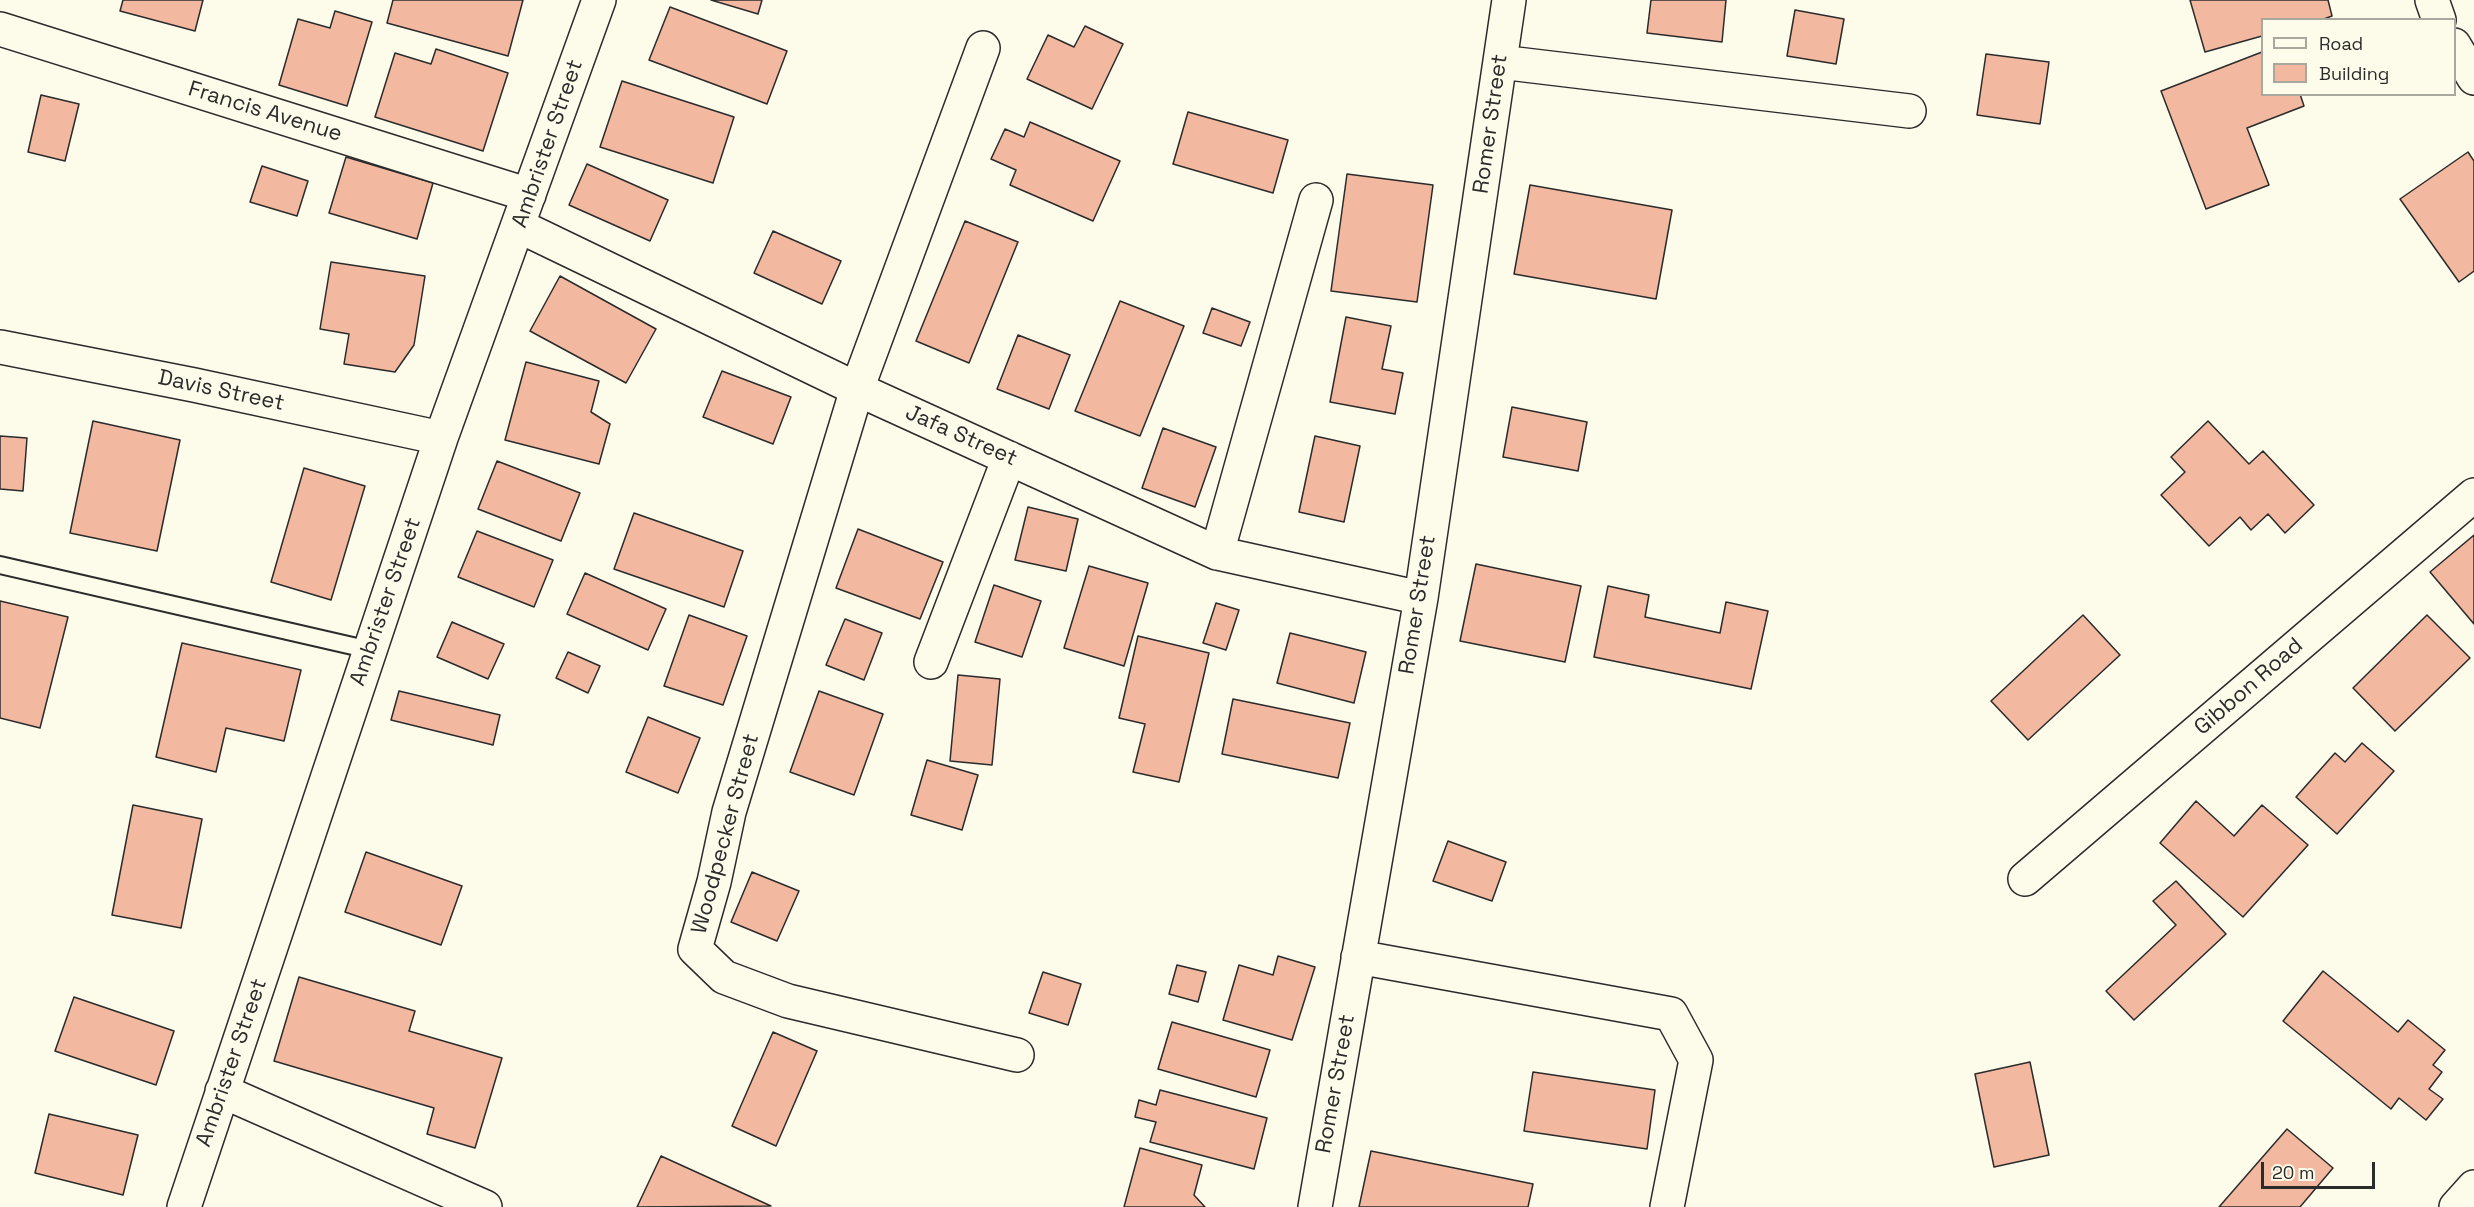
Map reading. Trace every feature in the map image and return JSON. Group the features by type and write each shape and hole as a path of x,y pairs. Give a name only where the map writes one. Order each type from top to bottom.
{"street":[{"name":"Ambrister Street","path":"183,1207 441,438 599,0"},
{"name":"Romer Street","path":"1315,1207 1421,598 1509,0"},
{"path":"2432,0 2438,18"},
{"name":"Francis Avenue","path":"0,29 529,195"},
{"path":"857,389 983,48"},
{"path":"2456,48 2474,78"},
{"path":"1500,62 1909,111"},
{"path":"1217,553 1316,200"},
{"name":"Jafa Street","path":"519,226 857,389 1217,553 1421,598"},
{"name":"Davis Street","path":"0,347 194,384 441,438"},
{"name":"Woodpecker Street","path":"857,389 729,812 714,882 695,950 724,977 788,1001 1017,1054"},
{"path":"931,662 1009,458"},
{"name":"Gibbon Road","path":"2025,879 2474,495"},
{"path":"1358,957 1671,1014 1696,1060 1668,1207"},
{"path":"222,1091 485,1207"},
{"path":"2456,1207 2474,1187"}],"lane":[{"path":"0,565 370,650"}],"building":[{"path":"123,0 203,0 195,31 120,11"},
{"path":"393,0 523,0 508,56 387,23"},
{"path":"711,0 762,0 758,14"},
{"path":"1651,0 1726,0 1722,42 1647,33"},
{"path":"2190,0 2328,0 2332,16 2326,18 2261,18 2261,36 2205,52"},
{"path":"670,7 787,51 767,104 649,60"},
{"path":"1795,10 1844,19 1836,64 1787,56"},
{"path":"335,11 372,22 347,106 279,85 298,19 330,28"},
{"path":"1085,26 1123,44 1092,109 1027,79 1048,35 1074,47"},
{"path":"436,49 508,73 483,151 375,117 395,53 431,64"},
{"path":"2261,52 2261,96 2301,96 2304,106 2247,128 2269,185 2206,209 2161,91"},
{"path":"1986,54 2049,62 2040,124 1977,115"},
{"path":"622,81 734,117 713,183 600,147"},
{"path":"41,95 79,104 65,161 28,152"},
{"path":"1188,112 1288,140 1273,193 1173,164"},
{"path":"1030,122 1120,161 1093,221 1010,185 1016,170 991,159 1005,129 1024,137"},
{"path":"2468,152 2474,161 2474,271 2459,282 2400,199"},
{"path":"346,157 433,183 417,239 329,213"},
{"path":"587,164 668,200 650,241 569,205"},
{"path":"262,166 308,181 297,216 250,202"},
{"path":"1347,174 1433,185 1417,302 1331,291"},
{"path":"1530,185 1672,210 1656,299 1514,274"},
{"path":"965,221 1018,242 969,363 916,341"},
{"path":"773,231 841,261 822,304 754,273"},
{"path":"331,262 425,276 414,345 395,372 344,364 349,334 320,329"},
{"path":"560,276 656,329 626,383 530,331"},
{"path":"1120,301 1184,326 1140,436 1075,411"},
{"path":"1212,308 1250,322 1241,346 1203,333"},
{"path":"1346,317 1391,326 1382,369 1403,373 1395,414 1330,402"},
{"path":"1018,335 1070,355 1049,409 997,389"},
{"path":"526,362 599,381 591,412 610,424 599,464 505,440"},
{"path":"722,371 791,397 773,444 703,417"},
{"path":"1512,407 1587,422 1578,471 1503,457"},
{"path":"93,421 180,440 157,551 70,533"},
{"path":"2208,421 2249,464 2263,451 2314,505 2285,533 2268,514 2251,530 2240,517 2209,546 2161,495 2185,472 2171,457"},
{"path":"1163,428 1216,447 1195,507 1142,488"},
{"path":"0,436 27,438 23,491 0,489"},
{"path":"1315,436 1360,446 1344,522 1299,512"},
{"path":"497,461 580,493 561,541 478,509"},
{"path":"304,468 365,486 331,600 271,582"},
{"path":"1028,507 1078,519 1066,571 1015,560"},
{"path":"634,513 743,551 724,607 614,569"},
{"path":"858,529 943,562 920,619 836,588"},
{"path":"477,531 553,560 534,607 458,577"},
{"path":"2474,535 2474,624 2430,572"},
{"path":"1476,564 1581,586 1565,662 1460,641"},
{"path":"1089,566 1148,583 1124,666 1064,648"},
{"path":"585,573 666,609 648,650 567,614"},
{"path":"994,585 1041,601 1022,657 975,642"},
{"path":"1608,586 1649,595 1645,617 1720,633 1726,602 1768,611 1751,689 1594,657"},
{"path":"0,601 68,617 40,728 0,718"},
{"path":"1216,603 1239,610 1226,650 1203,643"},
{"path":"689,615 747,636 723,705 664,686"},
{"path":"2083,615 2120,655 2028,740 1991,701"},
{"path":"2427,615 2470,658 2395,731 2353,688"},
{"path":"845,619 882,633 864,680 826,665"},
{"path":"452,622 504,644 488,679 437,657"},
{"path":"1290,633 1366,652 1354,703 1277,683"},
{"path":"1138,636 1209,653 1179,782 1133,772 1145,724 1119,718"},
{"path":"182,643 301,670 284,741 226,728 216,772 156,757"},
{"path":"568,652 600,666 588,693 556,678"},
{"path":"958,675 1000,679 992,765 950,761"},
{"path":"399,691 500,715 493,745 391,720"},
{"path":"819,691 883,714 854,795 790,772"},
{"path":"1233,699 1350,723 1338,778 1222,754"},
{"path":"648,717 700,738 678,793 626,772"},
{"path":"2362,743 2394,771 2337,834 2296,797 2335,753 2345,762"},
{"path":"927,760 978,775 962,830 911,815"},
{"path":"2196,801 2234,836 2262,805 2308,845 2243,917 2160,843"},
{"path":"133,805 202,819 181,928 112,915"},
{"path":"1448,841 1506,862 1492,901 1433,881"},
{"path":"366,852 462,886 441,945 345,912"},
{"path":"752,872 799,891 777,941 731,922"},
{"path":"2176,881 2226,934 2134,1020 2106,991 2176,925 2153,901"},
{"path":"1278,956 1315,967 1292,1040 1223,1020 1239,965 1273,975"},
{"path":"1177,965 1206,972 1198,1002 1169,994"},
{"path":"2323,971 2398,1032 2408,1020 2445,1050 2433,1065 2442,1072 2429,1089 2443,1099 2426,1120 2399,1098 2391,1109 2283,1021"},
{"path":"1043,972 1081,984 1068,1025 1029,1013"},
{"path":"299,977 415,1011 409,1031 502,1058 475,1148 427,1134 434,1108 274,1061"},
{"path":"74,997 174,1031 156,1085 55,1051"},
{"path":"1172,1022 1270,1050 1256,1097 1158,1069"},
{"path":"773,1032 817,1051 776,1146 732,1126"},
{"path":"2030,1062 2049,1155 1994,1167 1975,1074"},
{"path":"1533,1072 1655,1090 1647,1149 1524,1131"},
{"path":"1160,1090 1267,1118 1254,1169 1150,1142 1156,1122 1135,1117 1139,1100 1156,1105"},
{"path":"49,1114 138,1135 123,1195 35,1173"},
{"path":"2287,1129 2333,1168 2300,1207 2219,1207"},
{"path":"1140,1148 1202,1165 1194,1195 1205,1207 1124,1207"},
{"path":"1371,1151 1533,1184 1528,1207 1359,1207"},
{"path":"661,1156 771,1206 637,1207"}]}
